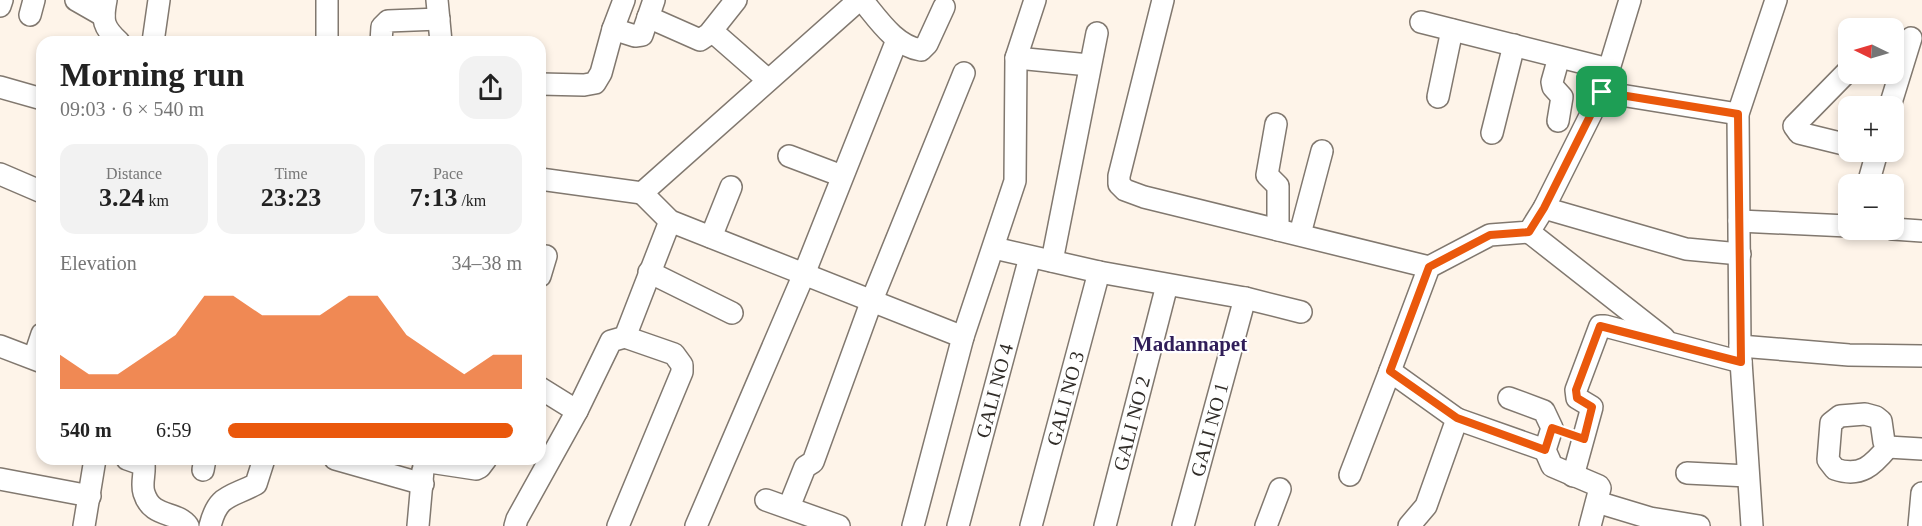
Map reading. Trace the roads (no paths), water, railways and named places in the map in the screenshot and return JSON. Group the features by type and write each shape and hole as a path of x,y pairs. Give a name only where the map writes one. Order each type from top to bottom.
{"street":[{"path":"0,6 2,0"},
{"path":"76,0 105,8 107,31 112,36"},
{"path":"154,36 159,0"},
{"path":"327,0 327,36"},
{"path":"546,84 595,83 601,73 624,0"},
{"path":"613,29 642,35 651,8 700,40 712,31 736,0"},
{"path":"913,526 963,338 1016,181 1016,58 1035,0"},
{"path":"1163,0 1119,176 1119,184 1125,190 1144,197 1429,267"},
{"path":"1529,232 1544,208 1602,92 1630,0"},
{"path":"1752,526 1740,354 1738,114 1776,0"},
{"path":"642,193 852,2 897,40 911,48 921,50 927,44 944,6"},
{"path":"381,36 382,27 388,21 438,10 440,36"},
{"path":"1422,22 1608,69"},
{"path":"1438,97 1452,30"},
{"path":"712,31 768,80"},
{"path":"1052,261 1097,33"},
{"path":"1893,96 1909,37"},
{"path":"696,526 804,274 897,40"},
{"path":"1492,133 1514,45"},
{"path":"1558,57 1552,82 1553,87 1562,97 1558,121"},
{"path":"1016,58 1089,65"},
{"path":"789,507 805,467 813,462 872,300 964,73"},
{"path":"1838,81 1794,126 1795,130 1800,133 1838,142"},
{"path":"0,87 36,97"},
{"path":"1602,92 1738,114"},
{"path":"1276,124 1267,175 1278,186 1278,230"},
{"path":"1300,234 1322,151"},
{"path":"789,156 842,176"},
{"path":"0,174 36,189"},
{"path":"546,180 642,193 670,221 963,338"},
{"path":"711,237 731,187"},
{"path":"1544,208 1686,249 1740,254"},
{"path":"625,336 670,221"},
{"path":"1739,221 1838,226"},
{"path":"1904,230 1922,231"},
{"path":"1350,475 1429,267 1490,235 1529,232 1672,344"},
{"path":"994,248 1099,272 1245,298 1301,312"},
{"name":"GALI NO 4","path":"958,526 1030,257"},
{"path":"649,272 732,313"},
{"name":"GALI NO 3","path":"1031,526 1099,272"},
{"name":"GALI NO 2","path":"1105,526 1167,285"},
{"name":"GALI NO 1","path":"1183,526 1245,298"},
{"path":"1573,476 1592,407 1577,398 1576,390 1600,326 1672,344 1740,354 1922,356"},
{"path":"515,526 577,411 611,341 625,336 674,354 682,365 682,372 618,526"},
{"path":"0,346 36,359"},
{"path":"1390,371 1457,418 1545,450"},
{"path":"546,392 577,411"},
{"path":"1509,398 1541,409 1552,428 1584,439"},
{"path":"1410,526 1426,506 1457,418"},
{"path":"1552,428 1545,450 1551,466 1600,488 1590,526"},
{"path":"1888,447 1922,449"},
{"path":"84,526 94,465"},
{"path":"144,465 144,494 150,506 183,521 188,526"},
{"path":"210,526 218,503 259,481 263,465"},
{"path":"356,465 423,484"},
{"path":"418,526 423,465"},
{"path":"452,465 476,469 482,465"},
{"path":"1687,473 1748,476"},
{"path":"0,479 90,496"},
{"path":"1266,526 1280,489"},
{"path":"1919,526 1922,493"},
{"path":"766,500 839,526"},
{"path":"1597,502 1650,518 1699,526"}],"district":[{"name":"Madannapet","path":"1190,344"}]}
